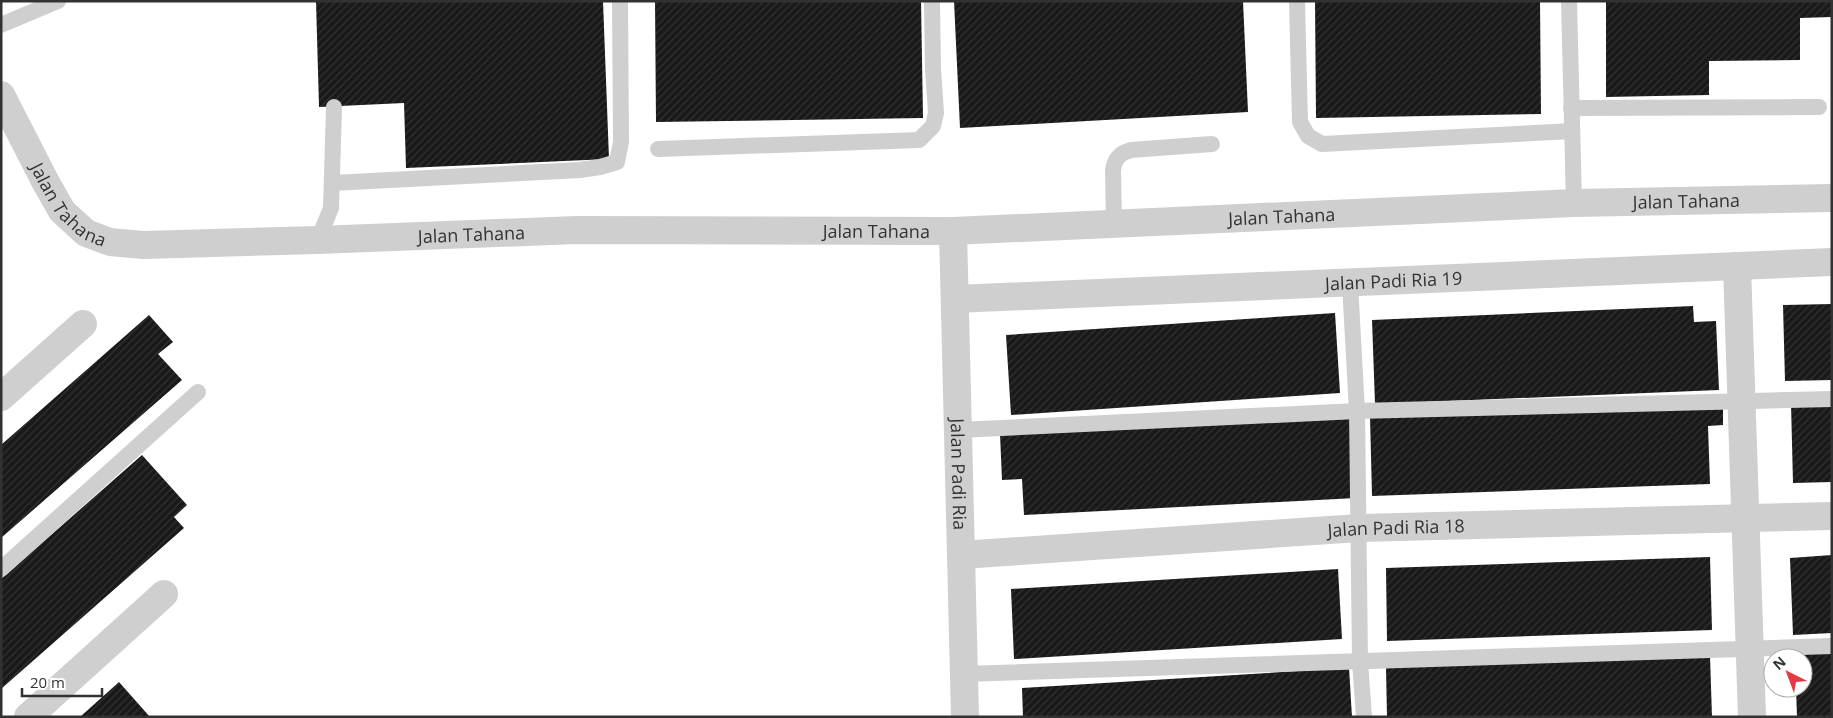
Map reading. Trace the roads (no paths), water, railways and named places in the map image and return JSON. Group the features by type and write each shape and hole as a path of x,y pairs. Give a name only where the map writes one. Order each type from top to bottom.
{"street":[{"name":"Jalan Tahana","path":"1,95 52,196 62,211 86,233 110,242 143,245 576,230 953,231 1574,203 1832,198"},
{"name":"Jalan Padi Ria","path":"953,231 965,717"},
{"name":"Jalan Padi Ria 19","path":"955,299 1350,284 1832,262"},
{"path":"1737,266 1752,717"},
{"path":"1,397 83,324"},
{"name":"Jalan Padi Ria 18","path":"961,555 1359,528 1832,516"},
{"path":"28,717 164,594"}],"lane":[{"path":"1,25 58,1"},
{"path":"332,183 580,170 617,162 621,142 620,1"},
{"path":"658,149 919,140 933,126 936,113 932,1"},
{"path":"1297,1 1300,122 1308,136 1322,144 1572,131"},
{"path":"1569,1 1570,108 1574,203"},
{"path":"318,240 330,208 334,107"},
{"path":"1570,108 1819,107"},
{"path":"1114,225 1112,170 1118,156 1131,150 1212,144"},
{"path":"1350,284 1357,411 1360,661 1364,717"},
{"path":"1,569 198,392"},
{"path":"958,430 1357,411 1832,399"},
{"path":"964,674 1832,646"}]}
